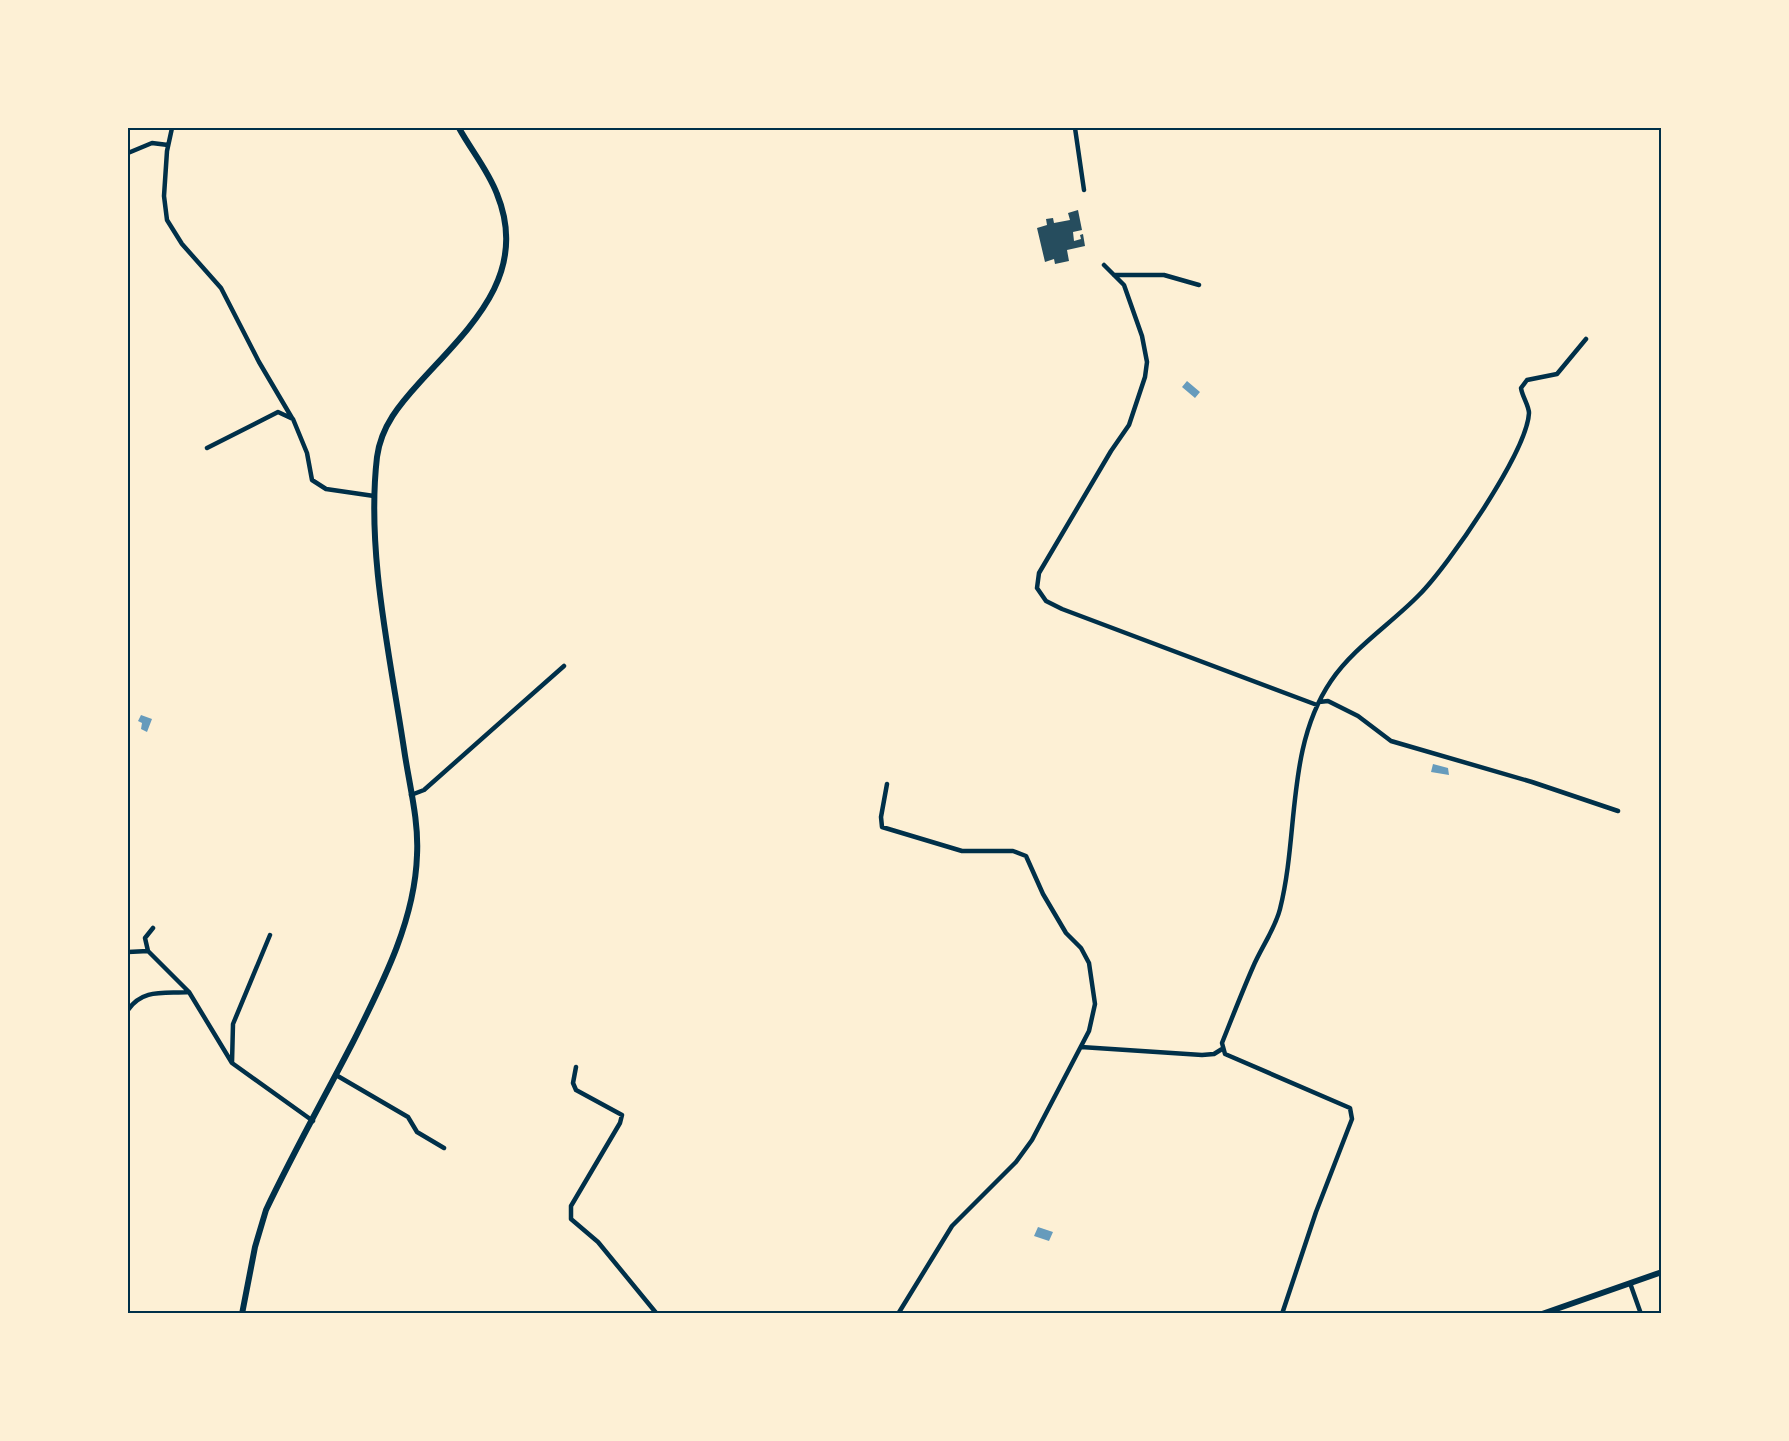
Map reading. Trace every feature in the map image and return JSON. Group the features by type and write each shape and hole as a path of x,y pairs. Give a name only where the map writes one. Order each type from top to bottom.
{"main road":[{"path":"242,1314 255,1247 266,1210 388,970 411,895 417,854 411,795 379,580 374,528 374,496 378,453 392,415 486,306 504,267 506,242 498,195 459,128"},
{"path":"1542,1314 1662,1272"}],"street":[{"path":"172,128 168,145 164,196 167,220 182,244 221,288 259,362 292,418 307,453 312,480 326,489 374,496"},
{"path":"1075,128 1084,190"},
{"path":"128,153 152,142 168,145"},
{"path":"1104,265 1124,285 1142,336 1147,362 1145,377 1129,424 1039,573 1037,588 1046,601 1062,609 1318,704 1328,701 1358,716 1391,741 1429,754 1514,777 1618,811"},
{"path":"1114,275 1164,275 1199,285"},
{"path":"1081,1047 1202,1055 1214,1054 1222,1048 1253,966 1279,912 1289,862 1301,755 1318,704 1332,679 1391,618 1420,594 1474,523 1509,468 1524,432 1529,411 1521,388 1527,380 1557,374 1586,339"},
{"path":"207,448 278,412 292,418"},
{"path":"411,795 424,790 564,666"},
{"path":"887,784 881,817 882,827 962,851 1013,851 1026,856 1043,894 1066,933 1081,948 1089,963 1095,1004 1089,1031 1032,1140 1016,1162 951,1226 898,1314"},
{"path":"153,928 146,938 148,951 189,992 232,1062 312,1121"},
{"path":"232,1062 233,1024 270,935"},
{"path":"128,952 148,951"},
{"path":"128,1010 135,999 156,992 168,994 189,992"},
{"path":"1222,1048 1225,1054 1350,1108 1352,1119 1316,1212 1282,1314"},
{"path":"576,1067 573,1083 576,1090 622,1115 620,1123 571,1206 571,1219 598,1242 657,1314"},
{"path":"336,1075 408,1117 417,1132 444,1148"},
{"path":"1630,1283 1641,1314"}],"water":[{"path":"1187,381 1200,392 1195,398 1182,387"},
{"path":"141,715 152,719 147,732 141,729 142,723 138,721"},
{"path":"1433,764 1448,768 1449,775 1431,772"},
{"path":"1038,1227 1053,1232 1049,1241 1034,1236"}],"building":[{"path":"1078,210 1082,230 1073,232 1074,241 1081,239 1080,235 1083,234 1085,246 1067,250 1069,261 1055,264 1054,259 1045,262 1037,228 1047,225 1046,219 1053,218 1054,223 1070,220 1068,213"}]}
